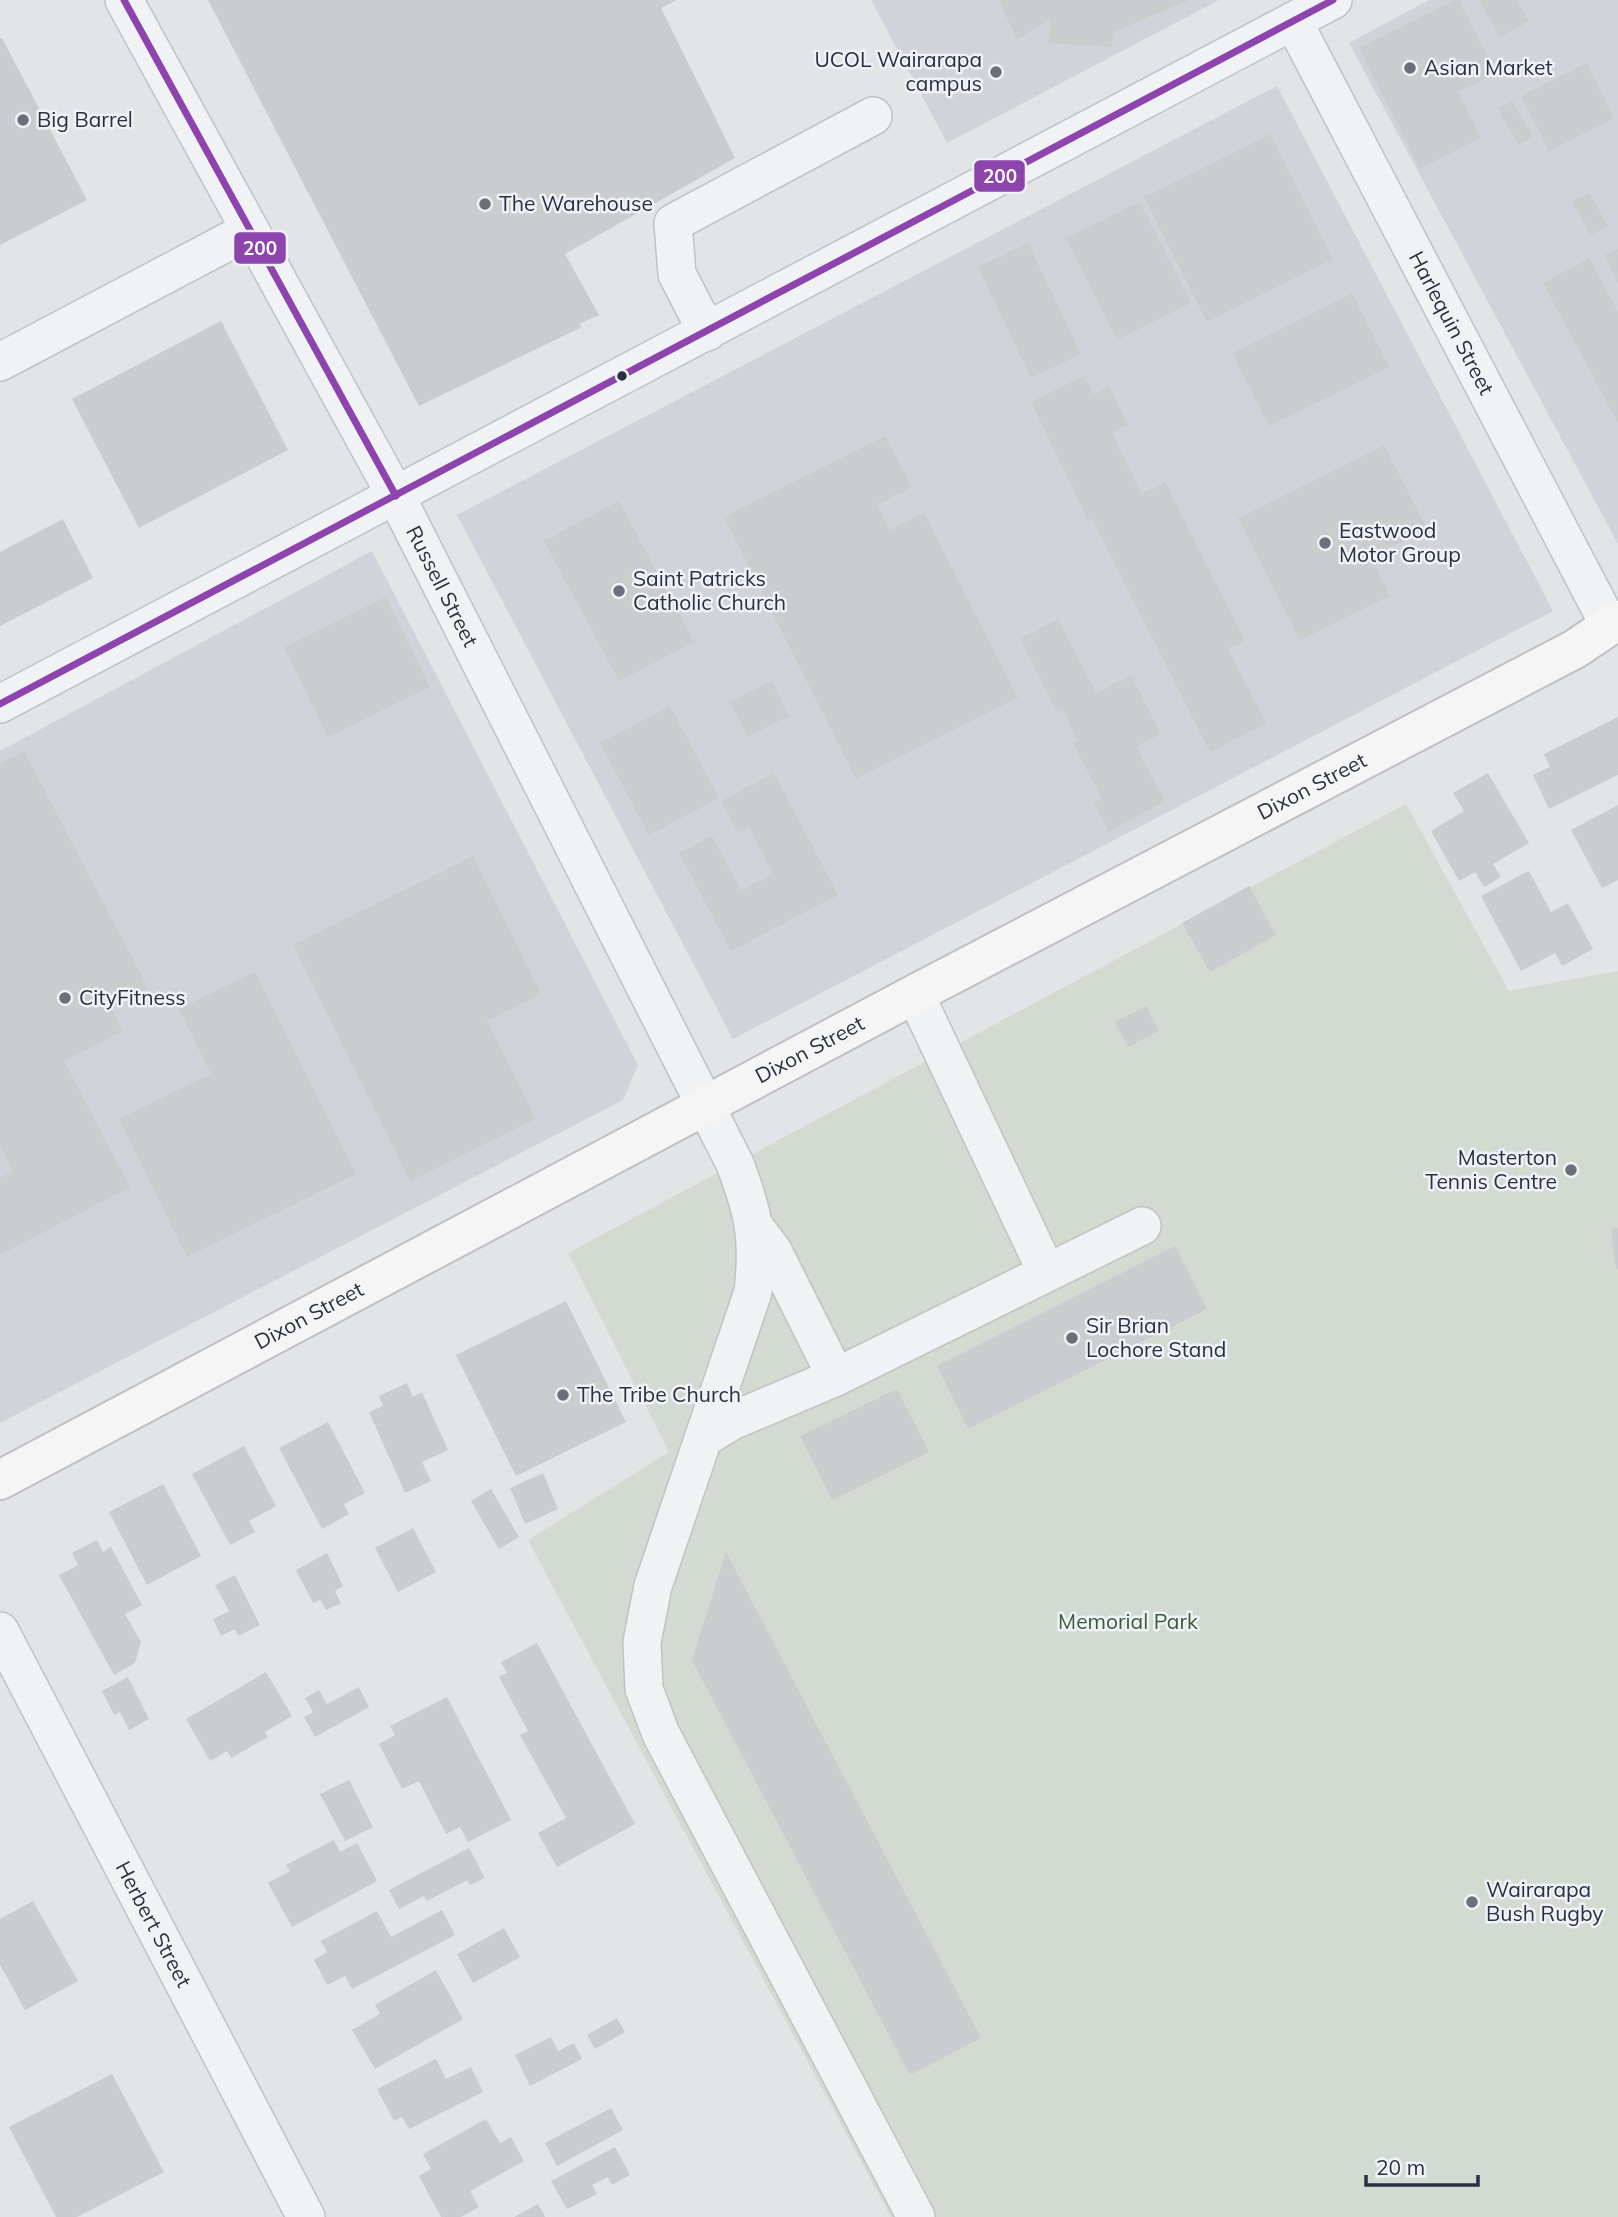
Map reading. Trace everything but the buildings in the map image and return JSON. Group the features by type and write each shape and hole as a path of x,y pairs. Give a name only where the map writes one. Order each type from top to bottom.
{"main road":[{"name":"Dixon Street","path":"0,1480 915,994 1563,656 1613,623"}],"street":[{"name":"Russell Street","path":"124,0 396,496 735,1164 751,1205 754,1226"},
{"path":"0,704 1333,0"},
{"name":"Harlequin Street","path":"1293,21 1613,623"},
{"path":"707,332 677,274 673,223 873,116"},
{"path":"0,362 250,230"},
{"path":"915,994 1046,1271"},
{"path":"754,1226 773,1251 836,1377"},
{"path":"754,1226 758,1251 753,1292 653,1586 642,1642 644,1689 661,1734 915,2217"},
{"path":"704,1438 732,1422 836,1377 1046,1271 1142,1226"},
{"name":"Herbert Street","path":"0,1631 306,2217"}],"shaded area":[{"name":"UCOL Wairarapa campus","path":"871,0 1219,0 947,143"},
{"path":"1429,0 1618,0 1618,544 1349,43"},
{"path":"1277,86 1553,611 733,1039 457,515"},
{"path":"372,551 638,1065 623,1100 0,1423 0,751"}],"green space":[{"name":"Memorial Park","path":"1406,804 1509,991 1618,971 1618,2217 891,2217 528,1540 669,1452 568,1253"}],"transit line":[{"name":"200","path":"124,0 396,496"},
{"name":"200","path":"0,704 1333,0"}],"place":[{"name":"Asian Market","path":"1410,68"},
{"name":"UCOL Wairarapa campus","path":"996,72"},
{"name":"Big Barrel","path":"23,120"},
{"name":"The Warehouse","path":"485,204"},
{"name":"Eastwood Motor Group","path":"1325,543"},
{"name":"Saint Patricks Catholic Church","path":"619,591"},
{"name":"CityFitness","path":"65,998"},
{"name":"Masterton Tennis Centre","path":"1571,1170"},
{"name":"Sir Brian Lochore Stand","path":"1072,1338"},
{"name":"The Tribe Church","path":"563,1395"},
{"name":"Wairarapa Bush Rugby","path":"1472,1902"}]}
